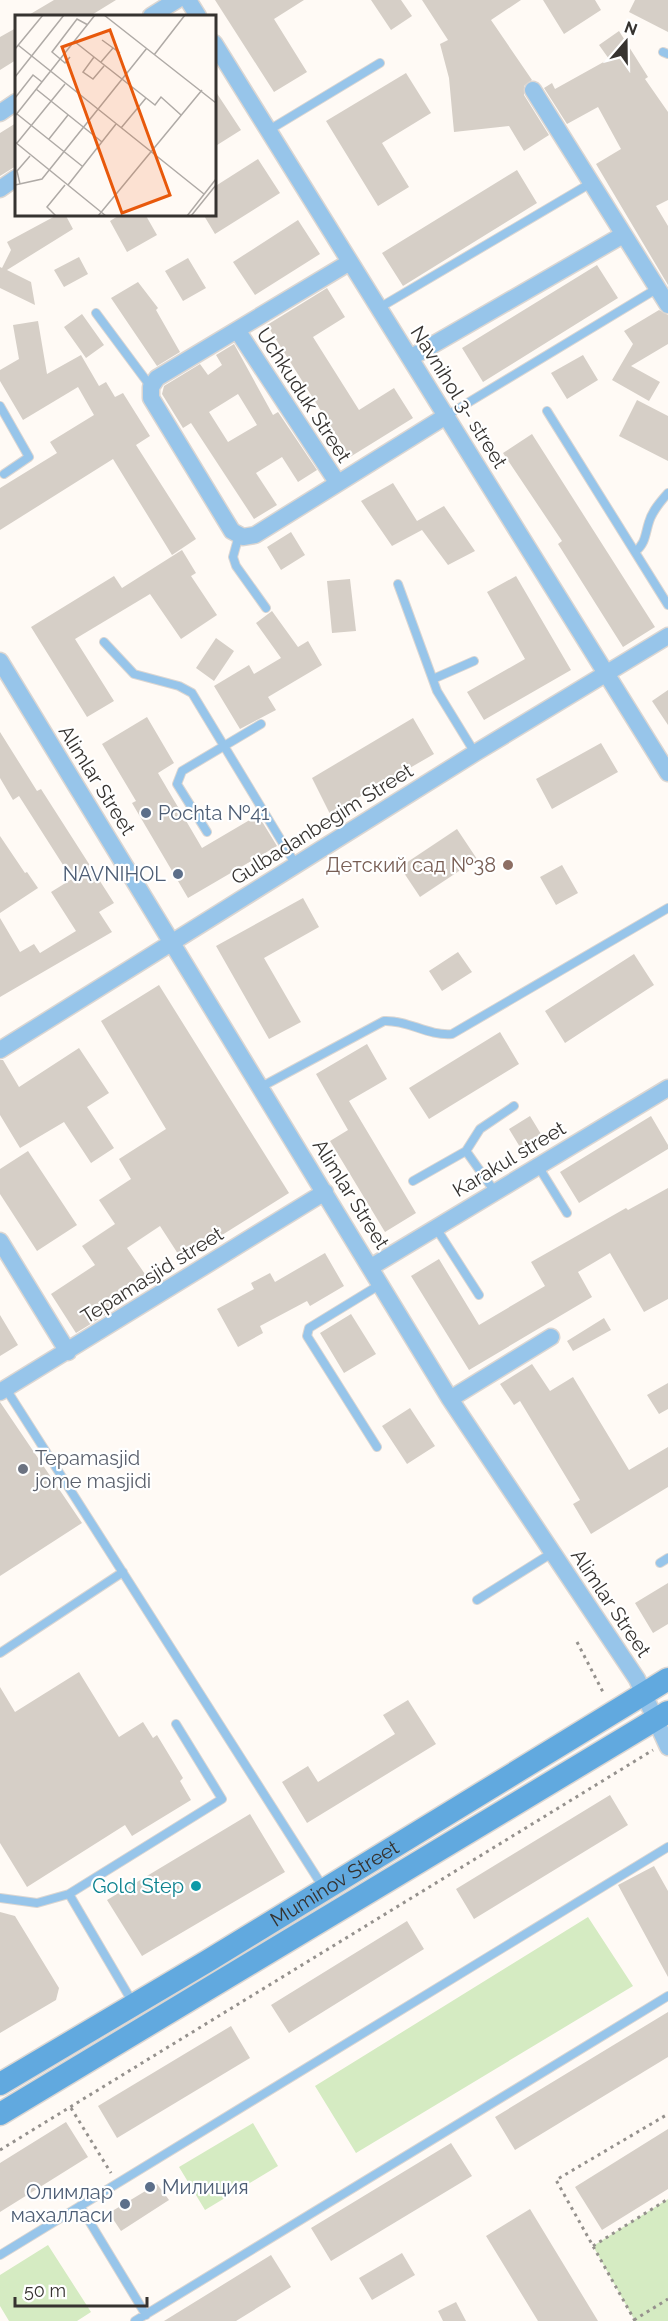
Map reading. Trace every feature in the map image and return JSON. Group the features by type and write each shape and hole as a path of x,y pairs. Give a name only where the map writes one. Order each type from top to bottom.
{"main road":[{"name":"Muminov Street","path":"0,2084 668,1679"},
{"name":"Muminov Street","path":"0,2114 662,1716"}],"street":[{"path":"153,15 177,0"},
{"path":"188,0 197,15"},
{"name":"Navnihol 3- street","path":"216,46 668,773"},
{"path":"533,90 668,305"},
{"path":"0,113 15,103"},
{"path":"0,189 15,179"},
{"path":"410,358 623,235"},
{"name":"Uchkuduk Street","path":"151,387 157,378 350,262"},
{"name":"Uchkuduk Street","path":"237,330 337,482"},
{"path":"151,387 151,398 232,531 239,535"},
{"name":"Uchkuduk Street","path":"239,535 243,537 255,535 446,416"},
{"name":"Gulbadanbegim Street","path":"0,1050 475,753 668,636"},
{"name":"Аlimlar Street","path":"0,661 450,1399 644,1693 662,1716 667,1744"},
{"name":"Karakul street","path":"371,1267 668,1088"},
{"name":"Tepamasjid street","path":"3,1391 325,1192"},
{"path":"0,1241 68,1352"},
{"path":"450,1399 551,1337"}],"lane":[{"path":"269,130 380,63"},
{"path":"379,308 591,183"},
{"path":"446,416 658,288"},
{"path":"96,313 151,387"},
{"path":"0,406 29,457 4,474"},
{"path":"547,411 668,605"},
{"path":"635,552 642,546 647,536 649,519 668,493"},
{"path":"239,535 232,557 266,608"},
{"path":"398,584 433,679 475,753"},
{"path":"104,642 134,674 179,686 192,693 296,865"},
{"path":"433,679 474,661"},
{"path":"207,832 177,784 178,777 182,771 261,724"},
{"path":"261,1088 384,1021 401,1020 437,1035 452,1034 668,908"},
{"path":"413,1181 466,1151 480,1129 514,1106"},
{"path":"466,1151 495,1192"},
{"path":"538,1166 567,1213"},
{"path":"436,1228 479,1296"},
{"path":"377,1447 307,1336 309,1328 381,1284"},
{"path":"3,1391 123,1572 324,1889"},
{"path":"477,1600 552,1553"},
{"path":"0,1653 123,1572"},
{"path":"0,1897 37,1903 69,1894 222,1799 176,1724"},
{"path":"0,2255 668,1847"},
{"path":"69,1894 133,2004"},
{"path":"135,2321 668,1996"},
{"path":"80,2206 146,2315"}],"path":[{"path":"0,2150 667,1744"},
{"path":"71,2108 117,2183"},
{"path":"668,2114 556,2180 634,2320 668,2299"},
{"path":"593,2246 668,2199"}],"green space":[{"path":"588,1917 633,1986 356,2153 315,2086"},
{"path":"253,2123 278,2166 205,2210 179,2167"},
{"path":"668,2199 668,2321 635,2321 593,2246"},
{"path":"48,2245 91,2312 77,2321 9,2321 0,2306 0,2275"}],"building":[{"path":"54,0 116,0 92,15 29,15"},
{"path":"215,0 304,0 274,19 307,72 274,92"},
{"path":"371,0 401,0 412,16 391,30"},
{"path":"422,0 521,0 491,20 532,80 524,86 524,95 549,135 524,151 509,126 454,132 449,78 440,44 448,40"},
{"path":"543,0 595,0 601,10 564,34"},
{"path":"635,0 668,0 668,32 629,12"},
{"path":"15,29 15,61 0,70 0,37"},
{"path":"619,31 648,77 645,79 668,112 668,200 656,206 668,226 668,285 596,164 621,149 598,107 567,124 544,88 552,83 555,89 609,59 599,45"},
{"path":"406,73 431,113 382,143 409,187 378,206 326,121"},
{"path":"216,92 241,130 216,146"},
{"path":"15,124 15,167 0,176 0,133"},
{"path":"258,159 280,193 215,234 204,216 216,216 216,186"},
{"path":"517,170 537,203 403,286 382,253"},
{"path":"55,216 66,216 73,229 7,270 31,282 35,305 0,288 0,267 2,268 11,250 7,242"},
{"path":"118,216 146,216 157,235 127,252 110,221"},
{"path":"298,220 320,254 255,295 233,262"},
{"path":"79,257 88,274 64,287 54,270"},
{"path":"188,258 206,288 183,301 165,271"},
{"path":"597,265 618,298 483,382 462,348"},
{"path":"138,282 158,308 156,310 180,352 157,366 111,298"},
{"path":"327,288 345,317 313,337 359,410 394,388 413,418 350,457 267,325"},
{"path":"659,310 668,315 668,344 631,366 660,382 649,401 612,380 633,344 624,331"},
{"path":"82,314 104,345 86,358 64,327"},
{"path":"38,321 47,374 81,355 99,386 106,382 115,397 123,393 150,436 136,445 196,539 172,555 113,459 0,530 0,488 57,453 50,442 94,415 78,387 23,420 0,381 0,370 19,359 13,325"},
{"path":"234,344 273,415 278,412 317,470 298,482 282,457 256,473 277,505 254,519 191,423 183,428 162,394 164,386 200,364 208,375 222,365 216,355","holes":["238,394 257,425 228,442 209,412"]},
{"path":"583,355 598,380 567,399 551,373"},
{"path":"637,400 668,416 668,461 619,436"},
{"path":"532,434 655,627 623,647 558,544 562,541 503,453"},
{"path":"393,483 417,521 444,506 475,551 448,565 422,530 392,546 361,501"},
{"path":"291,532 305,555 281,570 267,547"},
{"path":"182,550 196,573 191,576 217,615 181,639 150,594 75,639 114,701 87,717 31,627 114,576 122,588"},
{"path":"516,576 571,670 484,720 467,692 525,659 487,592"},
{"path":"350,579 356,631 332,633 327,581"},
{"path":"272,611 298,647 308,641 322,665 268,697 276,710 240,729 214,686 249,665 254,674 281,658 256,623"},
{"path":"216,638 234,651 214,681 196,668"},
{"path":"668,690 668,725 652,701"},
{"path":"147,717 174,763 158,773 202,848 258,815 277,846 188,898 132,803 136,801 102,744"},
{"path":"413,718 434,754 330,814 312,778"},
{"path":"0,732 37,791 41,789 114,903 99,912 112,932 0,997 0,918 20,952 34,944 40,953 76,931 51,892 72,879 19,796 13,800 0,778"},
{"path":"601,743 618,772 552,809 536,779"},
{"path":"457,829 477,859 420,897 400,867"},
{"path":"0,836 38,888 0,913"},
{"path":"562,865 578,893 556,905 540,877"},
{"path":"303,898 319,927 264,958 301,1022 269,1039 216,946"},
{"path":"458,952 472,972 442,991 429,971"},
{"path":"634,954 654,985 565,1043 545,1011"},
{"path":"159,985 289,1193 182,1260 160,1226 127,1248 147,1277 110,1301 115,1309 76,1333 51,1294 95,1265 82,1246 115,1224 99,1200 131,1179 119,1159 166,1129 101,1021"},
{"path":"500,1032 519,1064 429,1119 409,1088"},
{"path":"367,1044 387,1079 349,1101 416,1213 385,1232 330,1141 348,1130 316,1074"},
{"path":"79,1048 109,1093 87,1107 114,1148 91,1163 64,1122 20,1148 0,1115 0,1060 3,1060 19,1087"},
{"path":"530,1116 544,1139 523,1152 509,1129"},
{"path":"651,1116 668,1145 668,1149 579,1203 560,1172"},
{"path":"28,1151 77,1225 37,1251 0,1194 0,1169"},
{"path":"668,1188 668,1299 644,1312 610,1253 578,1272 592,1297 469,1370 411,1276 439,1259 479,1325 545,1286 531,1262 626,1208 628,1210"},
{"path":"325,1253 344,1286 310,1306 307,1301 260,1326 263,1333 238,1347 217,1309 254,1289 251,1283 270,1273 275,1282"},
{"path":"351,1314 376,1354 344,1373 320,1333"},
{"path":"0,1315 18,1345 0,1356"},
{"path":"604,1318 611,1330 573,1351 567,1341"},
{"path":"532,1364 550,1391 573,1377 629,1470 668,1447 668,1487 591,1534 573,1504 580,1500 520,1401 514,1405 500,1384"},
{"path":"668,1383 668,1409 659,1414 647,1395"},
{"name":"Tepamasjid jome masjidi","path":"0,1402 82,1523 0,1576"},
{"path":"410,1408 435,1446 407,1464 382,1426"},
{"path":"668,1583 668,1624 653,1633 635,1603"},
{"path":"79,1672 119,1737 143,1722 153,1738 157,1735 183,1778 180,1781 191,1800 132,1836 125,1825 27,1887 0,1843 0,1687 15,1712"},
{"path":"408,1700 436,1744 307,1823 282,1782 308,1766 318,1782 395,1734 383,1715"},
{"path":"610,1795 628,1825 474,1919 456,1889"},
{"name":"Gold Step","path":"250,1814 285,1872 142,1956 107,1900"},
{"path":"654,1866 668,1891 668,1977 618,1885"},
{"path":"0,1912 15,1916 59,1988 56,2000 0,2033"},
{"path":"407,1921 424,1949 289,2033 271,2005"},
{"path":"668,2012 668,2057 515,2150 495,2117"},
{"path":"231,2026 250,2058 117,2138 98,2106"},
{"path":"66,2122 88,2157 0,2212 0,2163"},
{"path":"668,2129 668,2189 602,2230 575,2187"},
{"path":"451,2143 472,2176 331,2261 311,2228"},
{"path":"157,2184 169,2200 121,2231 109,2213"},
{"path":"530,2209 598,2321 538,2321 486,2236"},
{"path":"402,2253 415,2275 372,2300 359,2278"},
{"path":"271,2255 291,2287 236,2321 164,2321"},
{"path":"456,2302 466,2321 443,2321 438,2311"}],"place":[{"name":"Pochta №41","path":"146,813"},
{"name":"Детский сад №38","path":"508,865"},
{"name":"NAVNIHOL","path":"178,874"},
{"name":"Tepamasjid jome masjidi","path":"23,1469"},
{"name":"Gold Step","path":"196,1886"},
{"name":"Милиция","path":"150,2187"},
{"name":"Олимлар махалласи","path":"125,2204"}]}
